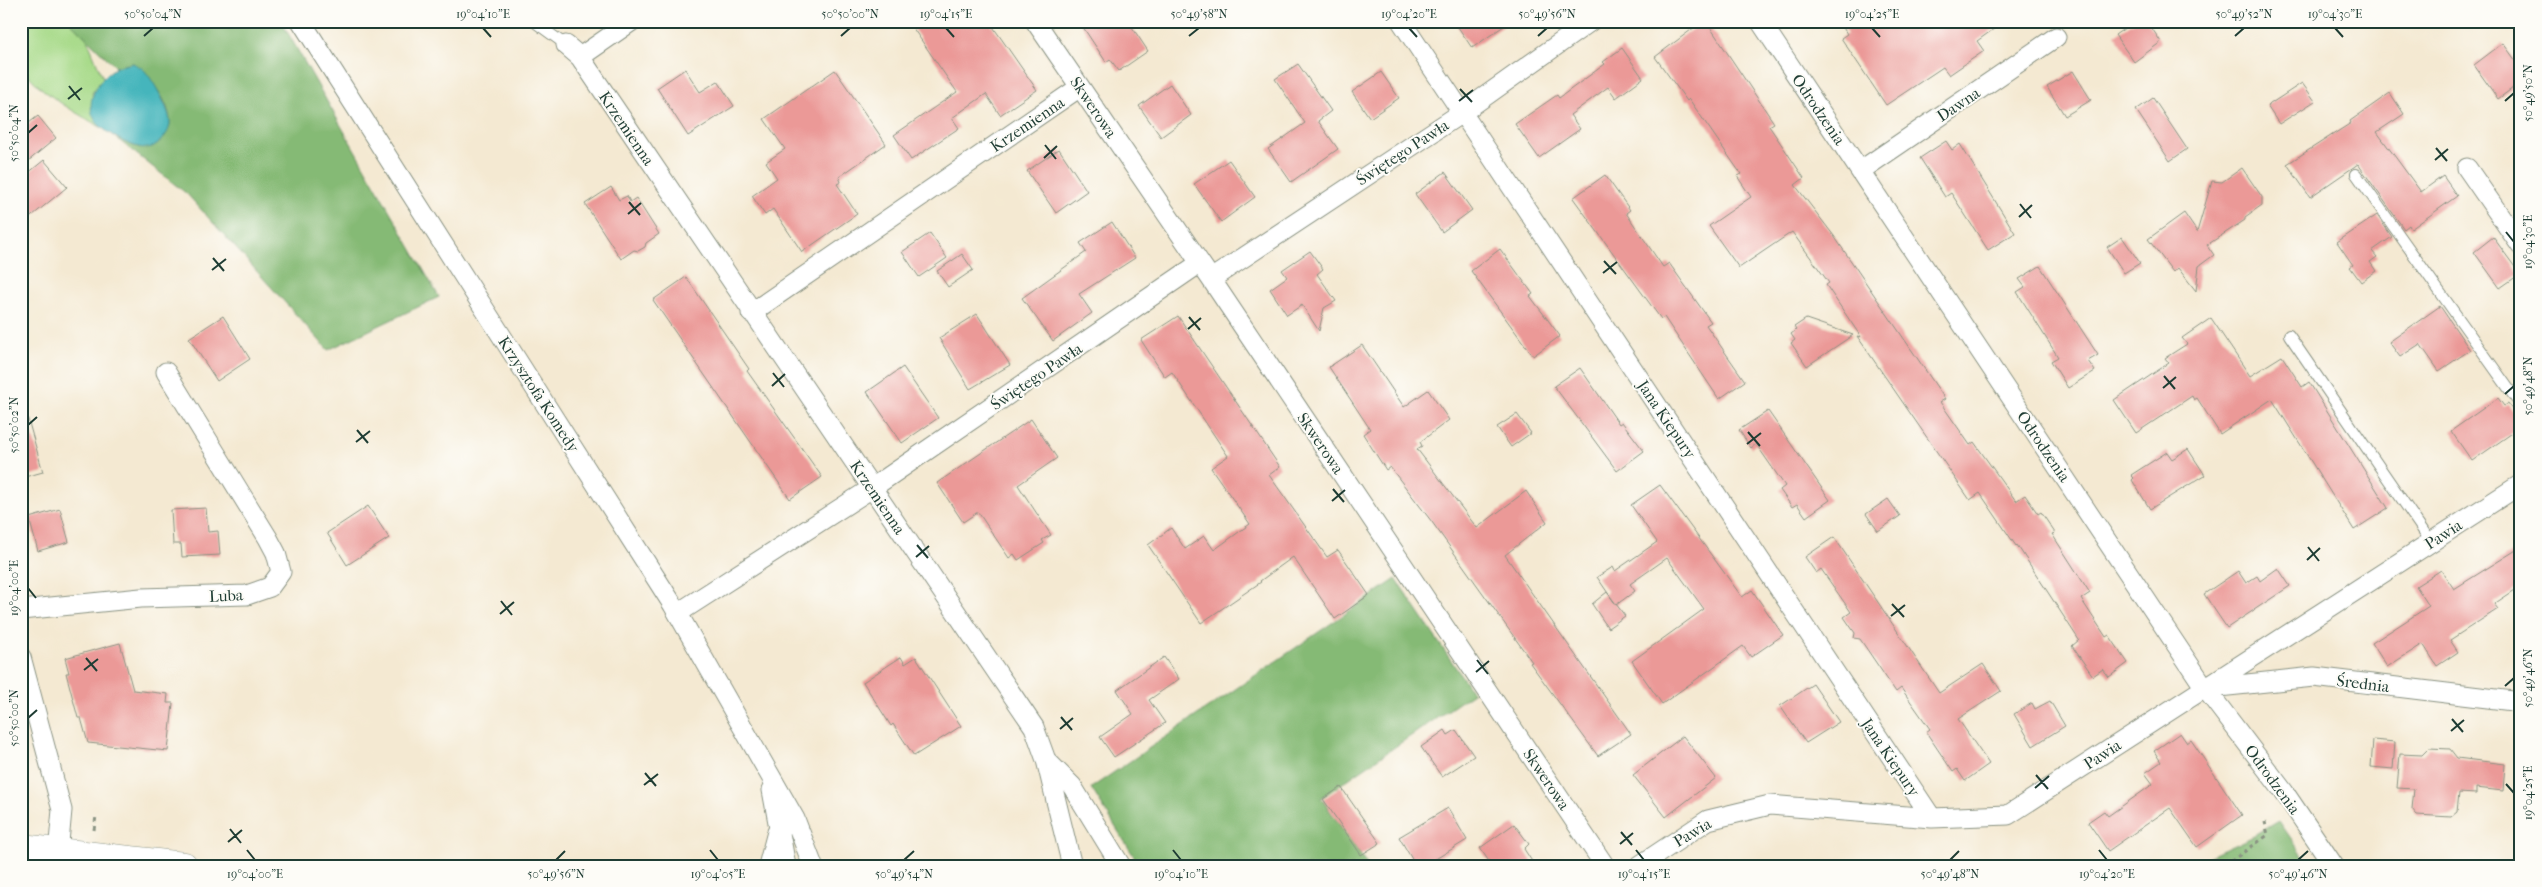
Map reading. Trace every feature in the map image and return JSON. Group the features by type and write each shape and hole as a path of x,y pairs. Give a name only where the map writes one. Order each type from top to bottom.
{"main road":[{"path":"21,848 184,866"}],"street":[{"name":"Krzysztofa Komedy","path":"301,21 678,613 795,819 814,866"},
{"path":"580,57 632,21"},
{"name":"Skwerowa","path":"1035,21 1206,271 1605,866"},
{"name":"Jana Kiepury","path":"1401,21 1932,818"},
{"name":"Świętego Pawła","path":"678,613 1206,271 1463,112 1590,21"},
{"name":"Odrodzenia","path":"1760,21 2205,688 2284,792 2334,866"},
{"name":"Dawna","path":"1860,171 2056,38"},
{"name":"Krzemienna","path":"566,45 580,57 751,313 1034,727 1046,760 1072,866"},
{"name":"Krzemienna","path":"751,313 1080,87"},
{"path":"2467,168 2521,246"},
{"name":"Luba","path":"21,610 141,598 247,595 270,587 281,572 276,553 268,538 166,372"},
{"name":"Pawia","path":"1639,866 1708,820 1770,805 1932,818 2008,816 2521,484"},
{"path":"21,657 62,810 58,852"},
{"name":"Średnia","path":"2205,688 2314,677 2521,702"},
{"name":"Krzemienna","path":"1046,760 1072,786 1121,866"},
{"name":"Krzysztofa Komedy","path":"768,771 786,866"},
{"name":"Krzysztofa Komedy","path":"768,866 778,821"}],"lane":[{"path":"533,21 566,45"},
{"path":"2356,174 2521,406"},
{"path":"2288,335 2431,542"}],"path":[{"path":"2224,866 2268,835 2265,822"}],"green space":[{"path":"21,21 69,21 87,39 103,78 92,93 96,121 106,130 59,102 27,73 20,55"},
{"path":"69,21 281,21 439,297 328,350 187,194 106,130 134,146 148,147 165,136 170,124 169,113 157,90 133,63 116,67"},
{"path":"1396,579 1473,693 1321,798 1368,866 1140,866 1091,788"},
{"path":"2279,821 2310,866 2188,866 2254,836"}],"water":[{"path":"133,63 143,69 151,79 164,103 169,118 170,127 166,134 152,147 139,147 121,140 99,125 92,113 92,98 98,84 115,68"}],"building":[{"path":"908,21 989,21 1037,90 1000,115 986,94 952,118 959,128 911,160 894,135 957,92"},
{"path":"1079,21 1128,21 1148,51 1119,71 1110,59 1106,62"},
{"path":"1454,21 1511,21 1472,48"},
{"path":"1703,21 1706,21 1774,123 1769,126 1804,178 1795,185 1834,236 1945,399 1940,402 1970,445 1974,442 2016,501 2025,495 2038,514 2041,512 2055,533 2052,534 2090,593 2081,599 2106,637 2109,635 2128,663 2109,677 2103,669 2093,676 2072,646 2079,640 2017,545 1980,493 1970,500 1857,336 1861,337 1826,285 1829,283 1792,232 1739,268 1709,226 1751,197 1737,176 1741,174 1689,99 1687,101 1655,57"},
{"path":"1839,21 2005,21 1977,41 1984,51 1949,75 1943,67 1886,105 1841,38 1847,34"},
{"path":"2135,21 2147,21 2161,42 2134,62 2115,35"},
{"path":"2503,43 2521,68 2521,82 2498,99 2474,65"},
{"path":"1622,48 1643,78 1616,98 1608,87 1570,115 1580,129 1539,158 1515,124 1557,95 1559,98 1605,64 1603,62"},
{"path":"1298,64 1331,111 1318,121 1338,149 1291,182 1268,149 1305,123 1275,79"},
{"path":"685,69 700,92 718,81 734,106 688,136 657,88"},
{"path":"835,70 886,144 839,177 841,182 837,184 857,214 802,252 773,209 765,215 752,196 777,178 766,162 785,149 764,119"},
{"path":"2073,71 2091,100 2065,116 2047,87"},
{"path":"1381,72 1399,98 1370,118 1352,92"},
{"path":"2302,83 2315,101 2279,124 2267,106"},
{"path":"1170,84 1191,115 1161,137 1139,106"},
{"path":"2390,93 2404,114 2377,132 2421,192 2443,176 2457,196 2411,229 2409,225 2404,229 2358,164 2310,197 2287,164 2351,123 2350,121"},
{"path":"2153,98 2187,149 2170,161 2136,110"},
{"path":"38,116 56,138 21,167 21,129"},
{"path":"1946,141 1952,150 1960,144 2015,233 1988,250 1951,193 1945,197 1920,158"},
{"path":"1059,149 1087,191 1056,213 1027,171"},
{"path":"44,160 67,187 21,225 21,179"},
{"path":"1229,160 1255,197 1221,222 1194,184"},
{"path":"2242,168 2262,197 2262,205 2245,217 2245,220 2207,245 2214,255 2199,266 2196,291 2178,268 2173,272 2148,239 2184,213 2197,232 2212,181 2222,182"},
{"path":"1445,172 1472,210 1442,232 1415,194"},
{"path":"1605,175 1630,210 1626,213 1663,267 1669,263 1711,322 1706,325 1745,381 1719,399 1664,317 1661,319 1573,198"},
{"path":"611,187 619,200 627,196 630,202 636,198 659,234 646,243 645,247 638,251 634,250 621,259 585,204"},
{"path":"2377,215 2392,237 2372,251 2377,257 2370,262 2376,271 2361,282 2350,267 2353,265 2337,242"},
{"path":"1112,222 1135,258 1079,294 1092,313 1053,341 1022,298 1086,252 1080,243"},
{"path":"930,233 947,258 919,277 902,252"},
{"path":"2122,237 2140,263 2124,273 2107,247"},
{"path":"2493,237 2520,274 2500,288 2474,252"},
{"path":"1500,249 1533,294 1530,296 1560,336 1533,356 1471,271"},
{"path":"1310,251 1323,269 1317,274 1336,301 1324,308 1319,331 1302,305 1287,315 1270,289 1287,277 1282,270"},
{"path":"962,254 973,270 948,287 937,271"},
{"path":"2040,266 2098,355 2088,361 2095,371 2068,388 2051,361 2058,357 2017,292 2025,287 2019,279"},
{"path":"686,277 749,369 747,371 822,477 790,499 653,300"},
{"path":"2440,306 2470,350 2439,371 2420,344 2400,357 2389,342"},
{"path":"977,314 1010,365 970,389 939,338"},
{"path":"223,316 250,359 217,381 189,338"},
{"path":"1178,316 1280,467 1269,475 1327,557 1338,550 1369,595 1335,619 1293,557 1261,582 1201,623 1148,545 1171,528 1185,549 1204,536 1214,550 1250,524 1211,468 1228,456 1172,372 1165,377 1141,340"},
{"path":"2211,318 2250,376 2282,356 2302,387 2309,382 2388,508 2354,530 2272,399 2220,434 2197,398 2194,400 2192,396 2136,433 2114,400 2169,363 2165,358 2187,344 2182,338"},
{"path":"1806,319 1853,335 1807,366 1791,343 1795,340 1791,334 1796,330 1794,327"},
{"path":"1362,345 1404,407 1428,390 1449,420 1420,442 1422,446 1417,449 1477,528 1526,491 1547,522 1505,555 1631,734 1598,756 1530,663 1532,662 1432,522 1390,467 1386,470 1363,434 1370,429 1329,367"},
{"path":"903,367 938,418 902,443 867,392"},
{"path":"1580,368 1619,424 1622,422 1644,451 1617,471 1554,386"},
{"path":"2498,398 2504,406 2508,404 2521,422 2521,427 2472,461 2451,431"},
{"path":"1768,411 1830,500 1806,517 1797,504 1792,507 1780,490 1785,486 1756,444 1751,448 1739,430"},
{"path":"1517,414 1531,433 1511,447 1497,427"},
{"path":"27,416 43,472 21,478 21,417"},
{"path":"1031,419 1057,458 1018,485 1051,535 1042,540 1044,543 1018,560 1014,554 1009,558 978,512 963,522 937,483"},
{"path":"2188,449 2205,475 2150,509 2132,480 2134,478 2131,475 2167,452 2172,459"},
{"path":"1660,485 1742,597 1752,590 1783,635 1751,657 1743,646 1662,704 1632,661 1704,609 1667,558 1630,584 1635,591 1616,605 1597,577 1613,567 1615,571 1657,542 1631,505"},
{"path":"1888,499 1900,516 1878,531 1866,514"},
{"path":"368,506 389,538 347,565 327,533"},
{"path":"206,508 208,532 218,531 220,555 182,557 181,544 173,544 171,510"},
{"path":"60,509 69,542 38,551 29,518"},
{"path":"1834,537 1939,693 1983,664 2001,691 1958,719 1989,764 1965,781 1957,769 1953,772 1926,732 1930,729 1901,688 1896,692 1860,639 1854,638 1855,633 1844,617 1851,612 1821,569 1816,573 1805,557"},
{"path":"2521,547 2521,586 2494,604 2498,609 2450,640 2458,652 2437,666 2423,644 2387,667 2372,643 2429,606 2416,586 2441,570 2454,589"},
{"path":"2278,568 2290,586 2227,628 2204,594 2238,571 2246,583 2257,576 2260,581"},
{"path":"1607,592 1625,616 1608,628 1592,604"},
{"path":"120,643 133,690 168,694 167,703 173,703 168,751 88,743 81,718 78,718 66,673 69,673 65,658"},
{"path":"901,657 905,664 916,657 961,726 914,756 893,724 891,726 863,682"},
{"path":"1164,657 1179,679 1149,700 1165,723 1114,757 1100,737 1133,714 1117,690"},
{"path":"1813,684 1839,722 1806,743 1780,706"},
{"path":"2050,701 2065,726 2033,746 2014,714 2032,703 2035,709"},
{"path":"1445,730 1448,735 1456,730 1474,756 1442,777 1421,747"},
{"path":"2180,733 2187,743 2191,740 2242,815 2197,847 2170,808 2108,851 2088,822 2104,811 2108,816 2153,784 2145,773 2161,762 2154,751"},
{"path":"1683,736 1716,778 1666,817 1633,775"},
{"path":"2373,740 2395,742 2393,769 2371,767"},
{"path":"2429,748 2450,749 2457,758 2505,764 2503,791 2476,788 2476,794 2459,793 2457,812 2451,817 2417,815 2412,809 2414,789 2397,788 2400,754 2422,755"},
{"path":"1341,787 1380,843 1361,855 1323,799"},
{"path":"1448,808 1467,840 1424,866 1416,866 1399,837"},
{"path":"1514,824 1529,844 1524,849 1535,866 1492,866 1480,848"}]}
